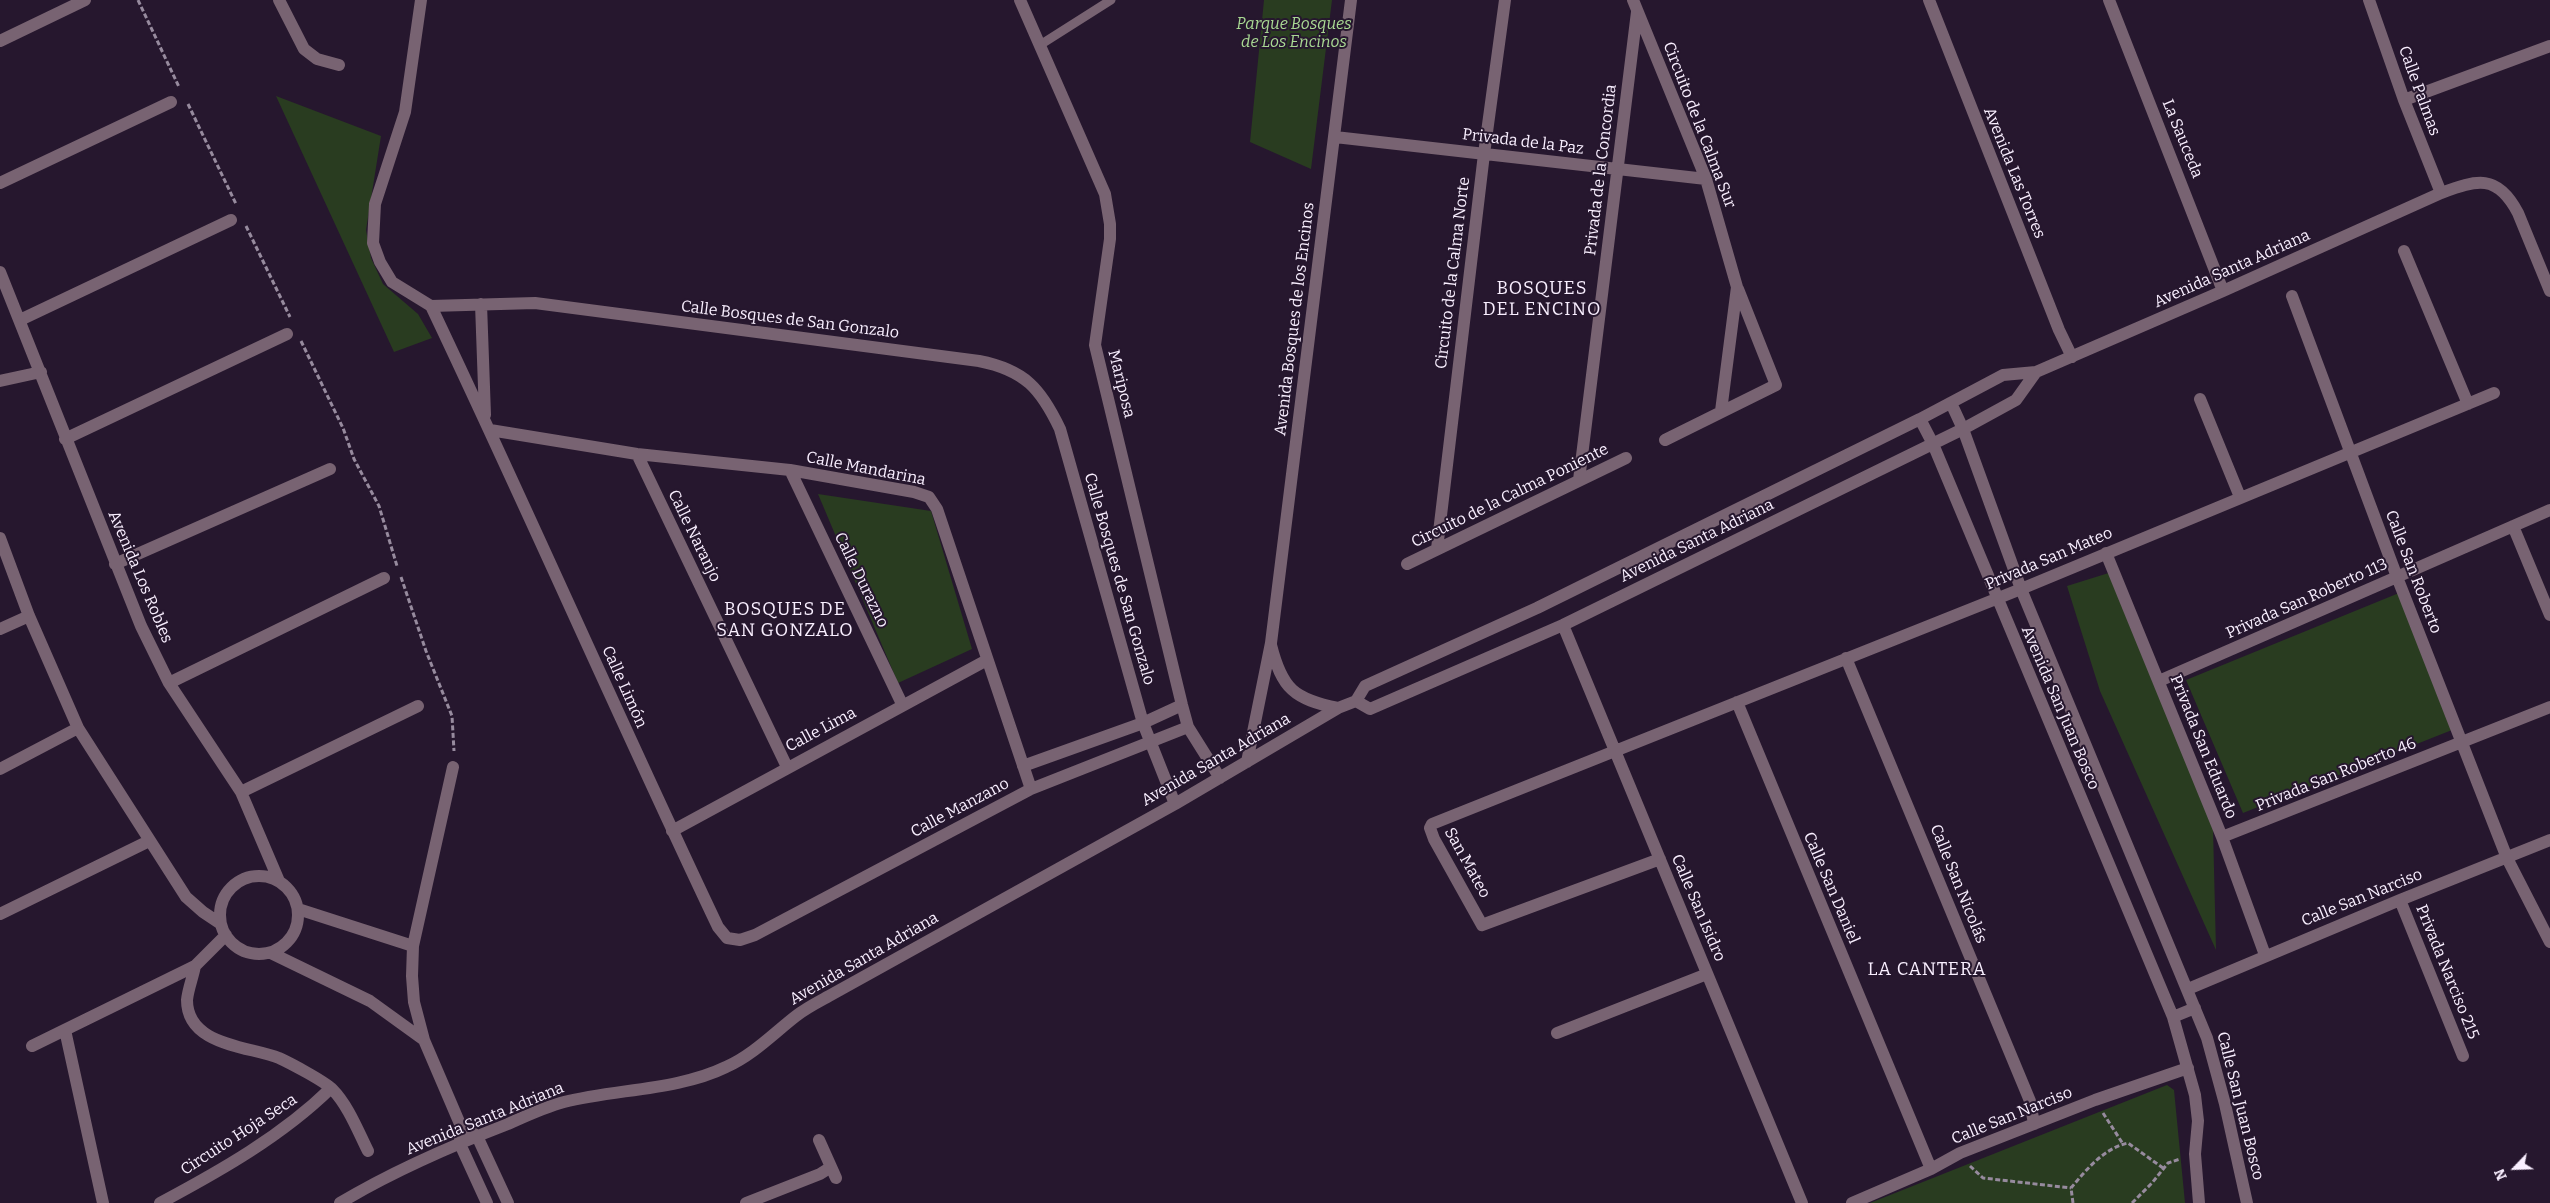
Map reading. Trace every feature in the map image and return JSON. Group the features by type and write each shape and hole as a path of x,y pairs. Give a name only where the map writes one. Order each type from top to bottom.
{"street":[{"path":"0,41 86,0"},
{"path":"279,0 304,49 317,59 340,65"},
{"path":"288,20 291,0"},
{"path":"421,0 405,112 375,204 373,243 380,262 392,282 431,306"},
{"name":"Mariposa","path":"1020,0 1105,194 1110,224 1110,239 1095,345 1188,727 1220,778"},
{"name":"Avenida Bosques de los Encinos","path":"1247,762 1271,642 1351,0"},
{"name":"Circuito de la Calma Norte","path":"1437,550 1484,154 1505,0"},
{"name":"Circuito de la Calma Sur","path":"1632,0 1706,179 1737,287 1721,412"},
{"name":"Avenida Las Torres","path":"1929,0 2059,330 2072,357"},
{"name":"La Sauceda","path":"2109,0 2224,291"},
{"name":"Calle Palmas","path":"2369,0 2404,100 2441,193"},
{"name":"Privada de la Concordia","path":"1579,480 1637,12"},
{"path":"2404,100 2550,46"},
{"path":"0,183 171,102"},
{"name":"Privada de la Paz","path":"1335,137 1706,179"},
{"name":"Avenida Santa Adriana","path":"340,1203 404,1169 477,1136 562,1102 607,1092 677,1083 700,1078 727,1067 747,1055 798,1014 1175,804 1338,708 1356,701 1365,686 1472,639 1920,419 2003,375 2036,372 2224,291 2441,193 2473,181 2487,182 2500,190 2512,201 2518,213 2550,291"},
{"path":"20,320 231,220"},
{"path":"2404,251 2468,404"},
{"name":"Avenida Los Robles","path":"0,272 141,626 169,683 241,792 279,881"},
{"path":"1665,440 1776,385 1737,287"},
{"name":"Calle San Roberto","path":"2292,296 2397,577 2507,858 2550,942"},
{"name":"Calle Limón","path":"481,304 488,425"},
{"name":"Calle Bosques de San Gonzalo","path":"431,306 535,304 979,361 1012,371 1027,380 1047,402 1060,430 1143,723 1175,804"},
{"name":"Calle Limón","path":"431,306 488,425 672,831 718,927 727,938 740,940 755,935"},
{"path":"65,438 287,334"},
{"path":"0,381 41,372"},
{"name":"Avenida Santa Adriana","path":"1356,701 1370,709 1563,625 1963,429 2016,400 2036,372"},
{"name":"Privada San Mateo","path":"1615,751 2021,589 2240,497 2351,454 2494,393"},
{"path":"2200,399 2240,497"},
{"name":"Avenida San Juan Bosco","path":"1951,403 1963,429 2021,589 2188,989"},
{"name":"Avenida San Juan Bosco","path":"1920,419 1933,444 1996,599 2171,1013"},
{"name":"Calle Mandarina","path":"488,425 637,454 790,470 914,492 929,497 937,510 1032,789"},
{"name":"Calle Naranjo","path":"637,454 787,767"},
{"name":"Circuito de la Calma Poniente","path":"1407,564 1626,458"},
{"path":"115,564 330,469"},
{"name":"Calle Durazno","path":"790,470 902,704"},
{"name":"Privada San Roberto 113","path":"2159,681 2550,510"},
{"path":"2513,526 2550,615"},
{"path":"0,538 29,616 78,728 186,897 223,930 232,944 245,952 260,955 270,953 286,944 293,937 298,919 298,909 292,893 279,881 267,876 254,876 242,880 231,888 224,898 220,911 223,930 195,966 32,1046"},
{"name":"Privada San Eduardo","path":"2106,553 2222,837 2265,955"},
{"path":"169,683 384,578"},
{"path":"0,629 29,616"},
{"name":"Calle San Isidro","path":"1563,625 1802,1203"},
{"name":"Avenida Bosques de los Encinos","path":"1271,642 1276,665 1291,689 1301,698 1338,708"},
{"name":"Calle San Nicolás","path":"1846,658 2030,1101 2034,1124"},
{"name":"Calle Lima","path":"672,831 902,704 987,660"},
{"name":"Calle San Daniel","path":"1737,702 1931,1169"},
{"name":"Calle Manzano","path":"1023,766 1143,723 1182,705"},
{"path":"241,792 418,706"},
{"name":"Privada San Roberto 46","path":"2222,837 2550,707"},
{"name":"Calle Manzano","path":"755,935 1032,789 1150,740 1188,727"},
{"path":"0,769 78,728"},
{"name":"San Mateo","path":"1615,751 1432,824 1431,833 1482,925 1660,859"},
{"path":"453,767 413,946 412,976 414,1002 424,1040 460,1124 460,1144 487,1203"},
{"name":"Calle San Narciso","path":"2188,989 2265,955 2550,840"},
{"path":"0,914 149,841"},
{"name":"Privada Narciso 215","path":"2400,900 2463,1056"},
{"path":"298,909 413,946"},
{"path":"270,953 370,1001 424,1040"},
{"name":"Circuito Hoja Seca","path":"195,966 187,1000 190,1015 197,1026 227,1044 279,1058 331,1088 344,1104 368,1151"},
{"path":"1557,1033 1707,974"},
{"name":"Calle San Juan Bosco","path":"2188,989 2215,1061 2247,1203"},
{"path":"2196,1008 2171,1013 2195,1094 2198,1121 2195,1154 2199,1203"},
{"path":"65,1030 103,1203"},
{"name":"Calle San Narciso","path":"1852,1203 1931,1169 1960,1153 2095,1100 2188,1068"},
{"name":"Circuito Hoja Seca","path":"160,1203 214,1174 292,1122 307,1111 331,1088"},
{"path":"460,1124 477,1136 508,1203"},
{"path":"746,1203 820,1174 833,1173 818,1140"}],"lane":[{"path":"1040,45 1111,0"}],"path":[{"path":"138,0 180,89"},
{"path":"185,98 236,205"},
{"path":"244,223 292,321"},
{"path":"300,339 343,428 354,459 379,506 426,651 452,716 454,739 453,767"},
{"path":"2095,1100 2123,1144"},
{"path":"2073,1203 2071,1188 2088,1168 2118,1145 2128,1143 2163,1168"},
{"path":"1960,1153 1983,1178 2071,1188"},
{"path":"2132,1203 2168,1163 2195,1154"}],"green space":[{"name":"Parque Bosques de Los Encinos","path":"1264,0 1332,0 1311,169 1250,142"},
{"path":"276,96 381,136 366,230 371,258 383,284 418,314 432,338 394,352"},
{"path":"818,494 931,511 972,649 898,683"},
{"path":"2115,571 2213,828 2216,950 2100,691 2067,586"},
{"path":"2399,593 2452,730 2243,813 2186,680"},
{"path":"2167,1085 2174,1090 2185,1203 1870,1203"}],"district":[{"name":"BOSQUES DEL ENCINO","path":"1542,299"},
{"name":"BOSQUES DE SAN GONZALO","path":"785,620"},
{"name":"LA CANTERA","path":"1927,970"}]}
